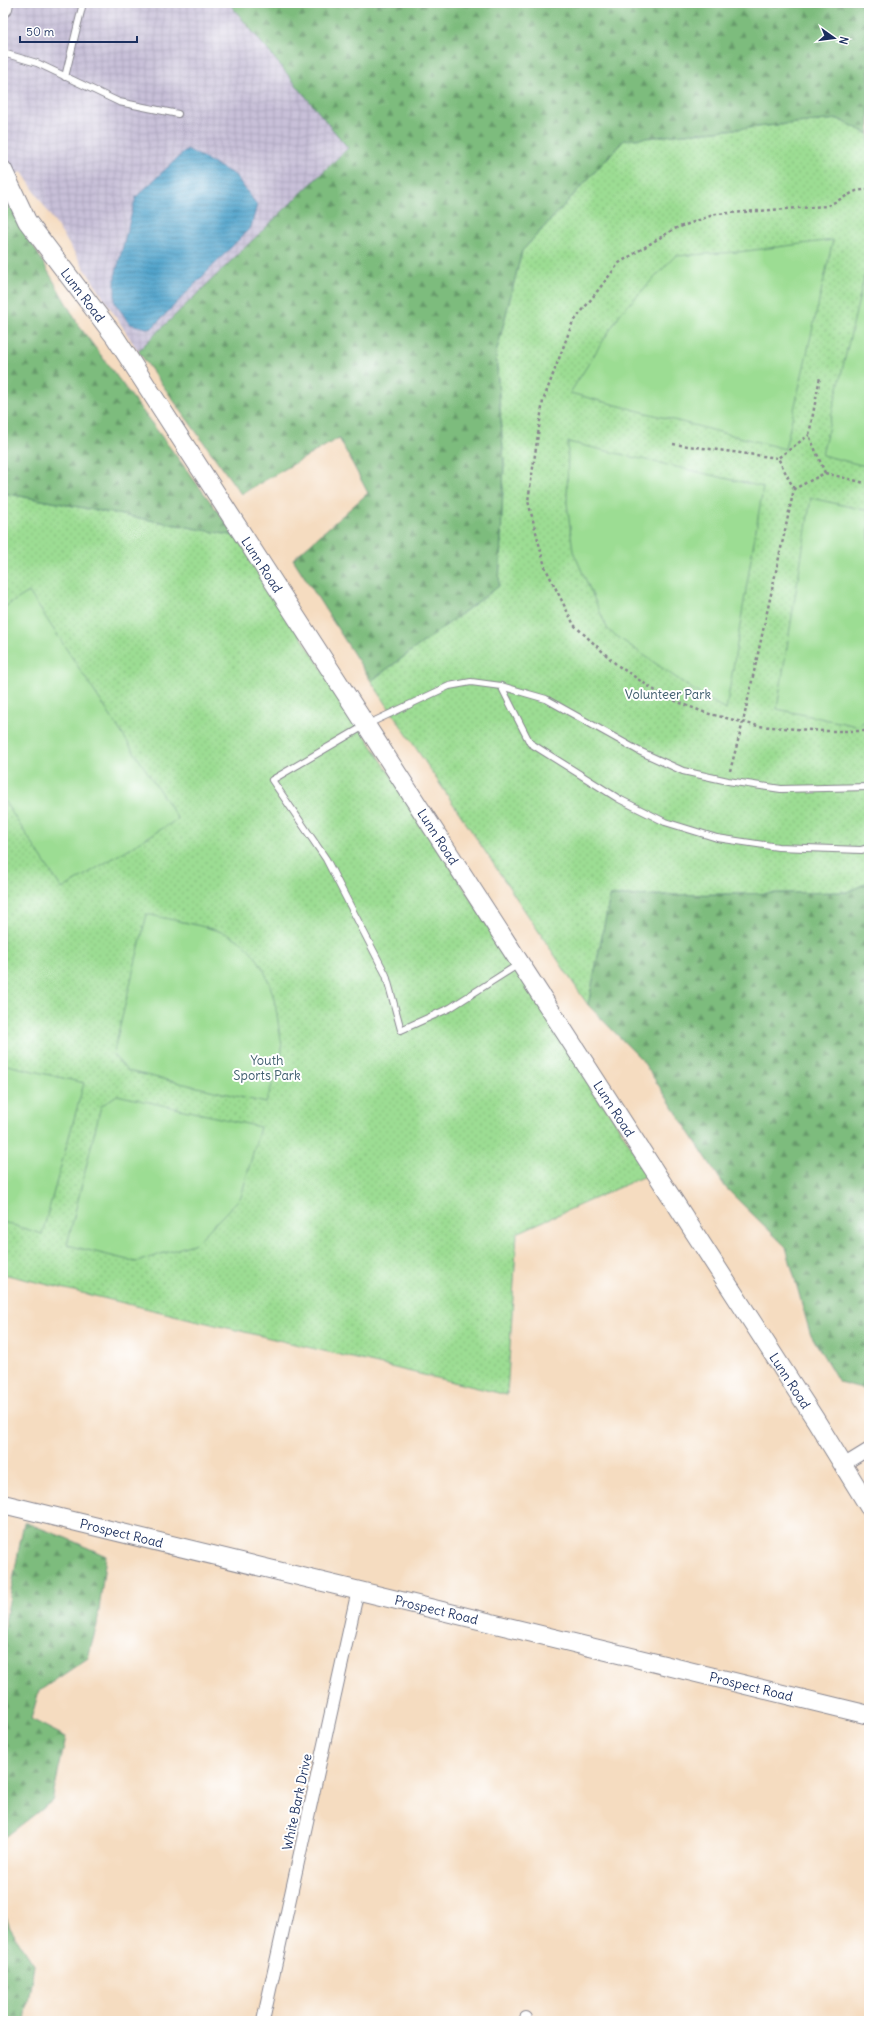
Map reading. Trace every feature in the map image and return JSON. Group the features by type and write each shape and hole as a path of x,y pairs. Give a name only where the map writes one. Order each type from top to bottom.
{"street":[{"path":"3,8 4,3"},
{"name":"Lunn Road","path":"3,170 27,221 115,337 816,1419 869,1507"},
{"path":"843,1465 869,1449"},
{"name":"Prospect Road","path":"3,1504 869,1715"},
{"name":"White Bark Drive","path":"263,2021 358,1590"}],"lane":[{"path":"65,77 83,3"},
{"path":"3,53 37,63 119,102 178,114"},
{"path":"520,963 450,1008 401,1030 386,975 326,859 272,780 366,725 449,686 471,682 501,686 546,699 639,752 683,771 728,781 781,789 869,787"},
{"path":"501,686 530,743 619,799 666,822 717,838 778,847 861,850 869,848"}],"path":[{"path":"869,188 856,191 827,206 716,214 674,229 619,263 572,324 543,401 528,501 545,567 574,625 617,665 662,696 706,713 758,726 823,731 869,731"},
{"path":"820,377 809,435 825,473"},
{"path":"673,444 778,458 809,435"},
{"path":"728,781 743,722 794,489 778,458"},
{"path":"794,489 825,473 869,484"}],"shaded area":[{"path":"3,3 229,3 348,148 138,351 22,172 3,179"}],"green space":[{"path":"229,3 869,3 869,134 838,119 624,140 522,251 496,354 504,463 499,586 371,681 293,559 368,493 339,438 241,494 138,351 348,148"},
{"name":"Volunteer Park","path":"838,119 869,134 869,882 847,892 610,896 588,1005 371,681 499,586 504,463 496,354 522,251 624,140"},
{"path":"3,192 79,326 236,536 3,493"},
{"path":"833,240 785,449 570,393 620,314 675,256 738,252"},
{"path":"869,257 869,467 822,455"},
{"path":"568,442 763,487 726,710 695,691 608,630 573,551 567,503"},
{"name":"Youth Sports Park","path":"3,493 236,536 649,1174 517,1233 507,1395 3,1274"},
{"path":"811,498 869,511 869,719 857,726 777,709"},
{"path":"29,592 178,819 62,889 3,799 3,608"},
{"path":"869,882 869,1390 839,1382 810,1333 786,1247 726,1188 642,1060 588,1005 610,896 847,892"},
{"path":"147,914 217,930 227,934 246,946 261,966 267,978 275,1003 282,1050 278,1069 266,1103 128,1071 113,1055"},
{"path":"3,1064 84,1083 42,1234 3,1222"},
{"path":"117,1095 260,1127 241,1197 196,1243 136,1262 67,1245 101,1106"},
{"path":"24,1522 66,1538 106,1556 97,1625 88,1658 39,1691 31,1719 66,1737 52,1801 3,1839 3,1633"},
{"path":"3,1909 10,1928 34,1965 25,2021 3,2021"}],"water":[{"path":"187,149 235,175 257,205 251,227 151,329 130,324 115,303 115,276 136,197"}]}
